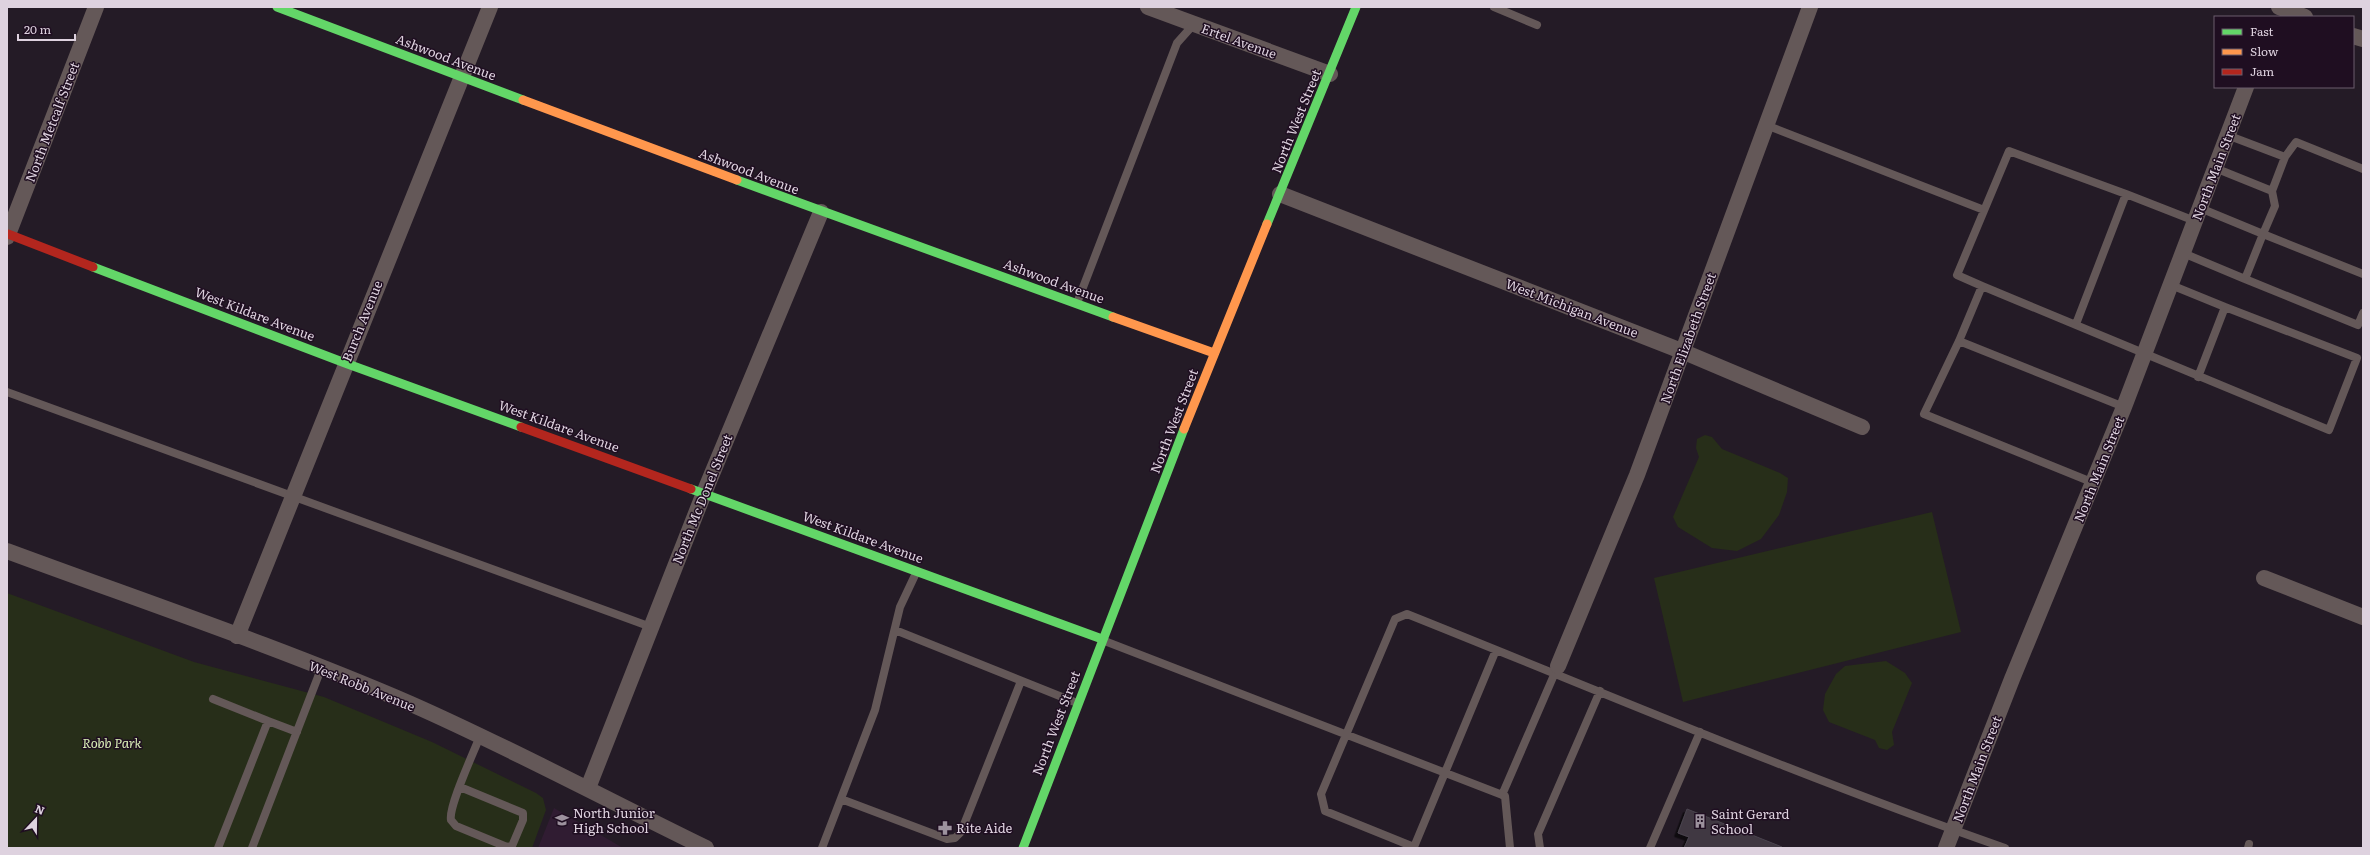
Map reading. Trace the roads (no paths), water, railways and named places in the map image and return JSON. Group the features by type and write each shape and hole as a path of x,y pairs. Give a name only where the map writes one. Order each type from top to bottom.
{"street":[{"name":"North Metcalf Street","path":"8,236 96,7"},
{"name":"Ashwood Avenue","path":"277,7 821,212 1214,353"},
{"name":"Burch Avenue","path":"237,636 345,362 490,7"},
{"name":"Ertel Avenue","path":"1148,7 1330,74"},
{"name":"North West Street","path":"1023,848 1102,639 1214,353 1330,74 1356,7"},
{"name":"North Elizabeth Street","path":"1556,669 1637,475 1684,352 1810,7"},
{"path":"2274,16 2278,7 2302,16"},
{"name":"North Main Street","path":"1946,848 2012,679 2124,407 2246,88"},
{"name":"West Michigan Avenue","path":"1280,194 1684,352 1862,427"},
{"name":"North Mc Donel Street","path":"588,788 704,493 821,212"},
{"name":"West Kildare Avenue","path":"8,236 345,362 917,570 1102,639"},
{"name":"West Robb Avenue","path":"7,551 237,636 410,704 588,788 706,848"},
{"path":"2264,578 2363,617"}],"lane":[{"path":"1494,7 1538,25"},
{"path":"1077,303 1177,44 1194,24"},
{"path":"1766,125 1984,210"},
{"path":"2228,134 2285,157"},
{"path":"2245,279 2275,206 2272,191 2285,157 2296,142 2363,169"},
{"path":"2171,285 2357,358 2330,430 2198,377 2076,324 1957,275 2009,151 2126,194 2263,234 2363,274"},
{"path":"2215,168 2272,191"},
{"path":"2076,324 2126,194"},
{"path":"2183,253 2358,325 2363,313"},
{"path":"1982,286 1959,341 1924,414 2094,483"},
{"path":"2198,377 2225,307"},
{"path":"1959,341 2124,407"},
{"path":"7,392 179,456 293,494 403,537 652,627"},
{"path":"822,848 875,710 900,607 917,570"},
{"path":"1496,650 1414,847 1325,812 1321,794 1395,619 1406,614 1496,650 1556,669 1600,691 1700,732 1953,830 2004,848"},
{"path":"895,630 1078,703"},
{"path":"1102,639 1505,796 1510,848"},
{"path":"252,848 322,669"},
{"path":"1502,795 1556,669"},
{"path":"841,798 947,839 955,838 961,832 1021,681"},
{"path":"1540,848 1538,834 1600,691"},
{"path":"213,699 297,732"},
{"path":"218,848 268,721"},
{"path":"1650,848 1700,732"},
{"path":"460,787 523,813 523,820 512,846 507,847 452,823 451,813 460,787 480,736"}],"place":[{"name":"North Junior High School","path":"562,820"},
{"name":"Saint Gerard School","path":"1700,821"},
{"name":"Rite Aide","path":"945,828"}],"park label":[{"name":"Robb Park","path":"112,743"}]}
